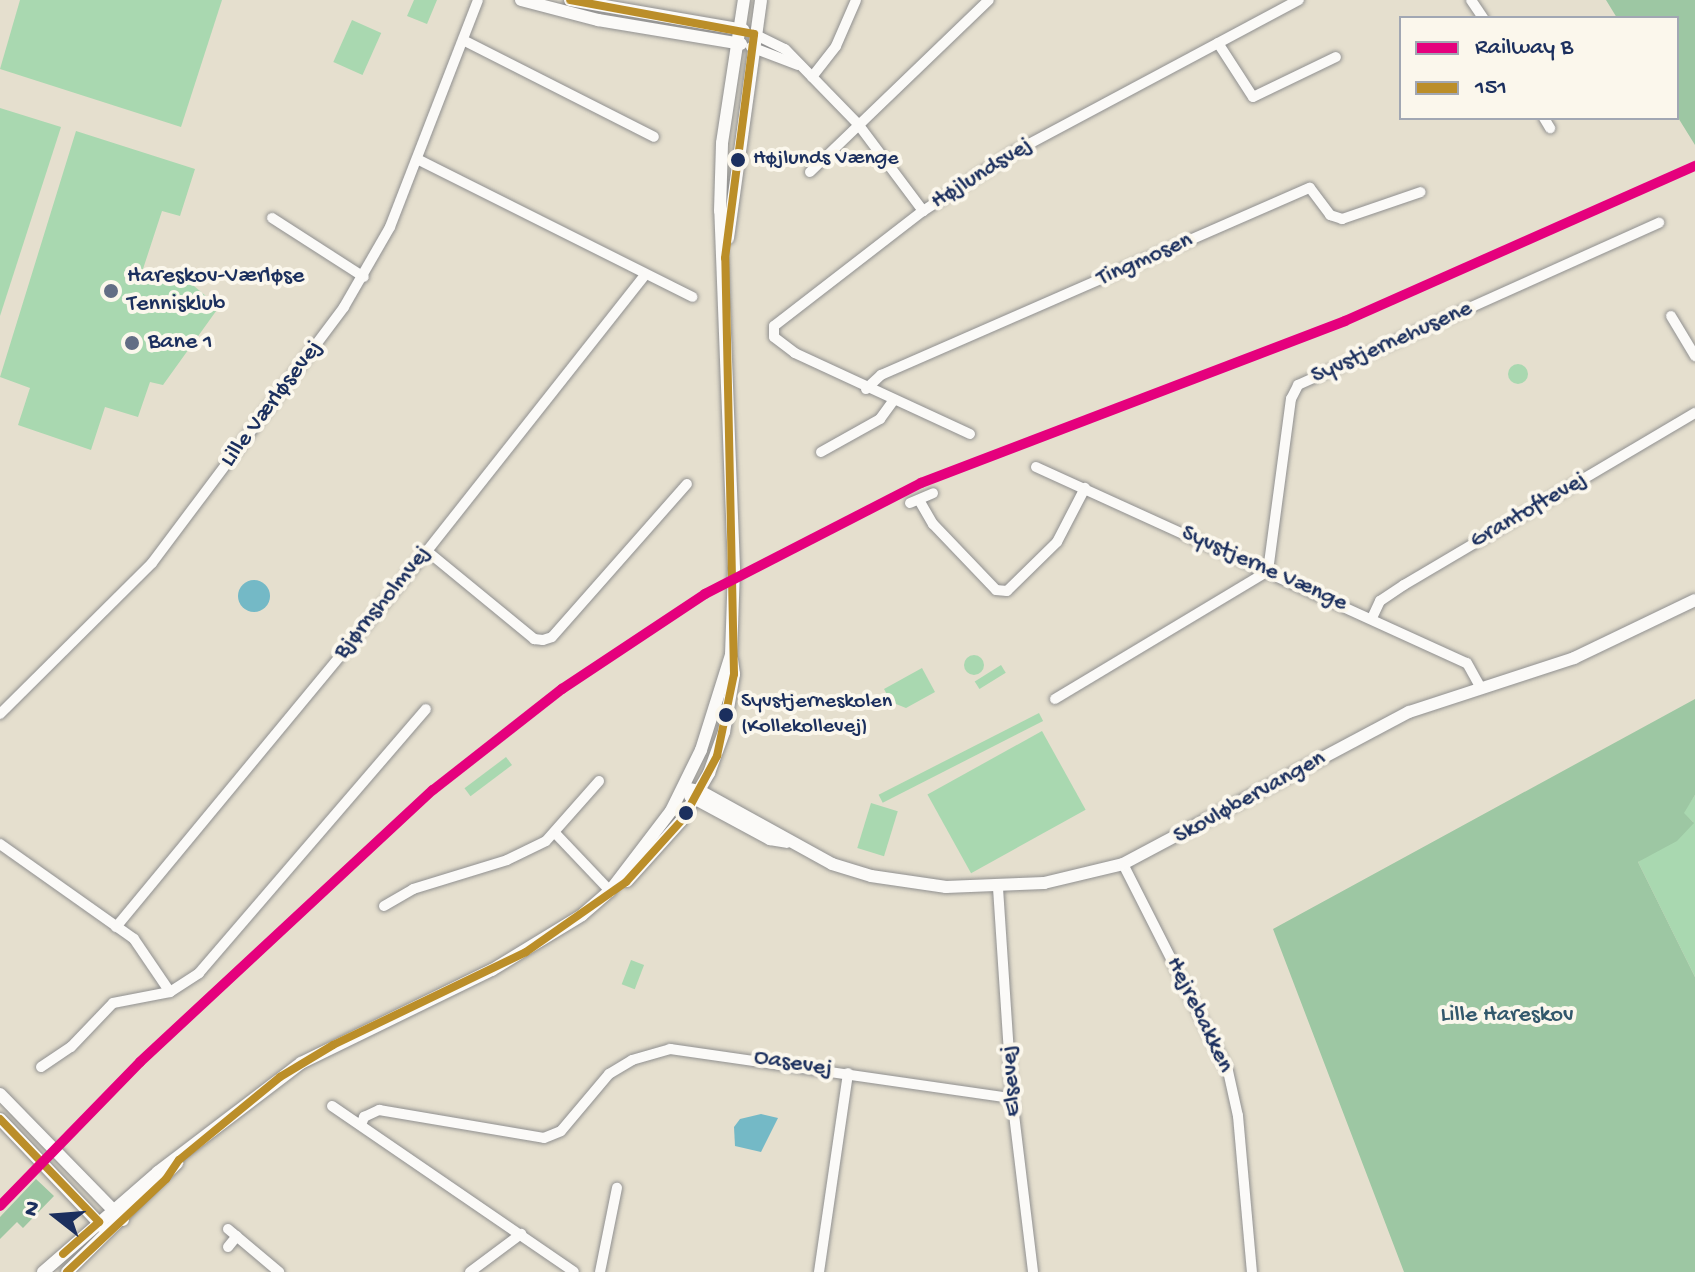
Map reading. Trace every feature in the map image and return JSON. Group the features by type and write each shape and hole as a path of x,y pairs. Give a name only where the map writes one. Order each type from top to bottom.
{"street":[{"name":"Lille Værløsevej","path":"0,714 152,563 364,277 417,159 478,0"},
{"path":"521,0 598,20 735,42 752,41"},
{"path":"570,0 737,28 752,41 799,66 812,77 858,124 923,211"},
{"path":"43,1272 113,1210 301,1063 526,952 610,891 653,855 697,796 724,732 734,674 731,655 734,568 725,258 720,211 722,143 737,28 744,0"},
{"path":"725,258 752,41 761,0"},
{"path":"812,77 836,46 856,0"},
{"path":"810,172 989,0"},
{"name":"Højlundsvej","path":"866,389 774,337 778,321 923,211 1014,152 1299,0"},
{"path":"463,40 654,137"},
{"path":"1218,43 1253,97 1336,57"},
{"path":"1545,120 1550,128"},
{"path":"417,159 692,297"},
{"name":"Tingmosen","path":"866,389 881,375 1310,188 1330,215 1342,219 1421,192"},
{"path":"272,218 364,277"},
{"name":"Syvstjernehusene","path":"1268,571 1291,399 1298,385 1659,223"},
{"name":"Bjørnsholmvej","path":"116,927 427,551 645,275"},
{"path":"1671,316 1695,356"},
{"path":"866,389 970,434"},
{"path":"821,452 880,419 893,401"},
{"name":"Grantoftevej","path":"1372,618 1380,601 1404,585 1695,413"},
{"name":"Syvstjerne Vænge","path":"1036,467 1467,663 1480,686"},
{"path":"427,551 534,639 543,640 552,637 687,484"},
{"path":"933,493 915,501 996,590 1007,591 1016,588 1057,542 1085,488"},
{"path":"1055,699 1268,571"},
{"name":"Skovløbervangen","path":"684,788 770,839 787,842 871,876 998,888 1123,864 1409,712 1480,686 1574,658 1695,600"},
{"path":"610,891 684,788 711,723 731,655"},
{"path":"41,1067 71,1047 113,1003 170,992 199,973 426,709"},
{"path":"384,906 413,889 507,860 556,834 599,781"},
{"path":"556,834 610,891"},
{"path":"0,844 134,939 170,992"},
{"name":"Hejrebakken","path":"1123,864 1228,1071 1239,1125 1252,1272"},
{"name":"Elsevej","path":"998,888 1012,1098 1033,1272"},
{"name":"Oasevej","path":"361,1125 364,1117 379,1110 544,1138 561,1131 587,1098 632,1060 670,1049 1012,1098"},
{"path":"819,1272 848,1073"},
{"path":"0,1094 123,1220"},
{"path":"332,1106 574,1272"},
{"path":"0,1119 109,1233"},
{"path":"67,1272 123,1220 179,1160"},
{"path":"600,1272 617,1188"},
{"path":"228,1247 233,1232 279,1272"},
{"path":"470,1272 521,1234"}],"green space":[{"path":"20,0 222,0 181,127 0,69"},
{"path":"414,0 437,0 427,24 407,16"},
{"path":"1606,0 1695,0 1695,145 1679,119 1679,16 1616,16"},
{"path":"352,20 381,33 363,75 333,62"},
{"path":"0,108 61,127 0,316"},
{"name":"Hareskov-Værløse Tennisklub","path":"76,131 195,169 180,216 162,211 143,269 194,286 219,307 163,385 150,382 138,417 105,407 91,450 18,425 30,388 0,377"},
{"path":"1518,364 1525,367 1528,374 1525,381 1518,384 1511,381 1508,374 1511,367"},
{"path":"970,655 978,655 984,665 978,675 970,675 964,669 964,661"},
{"path":"1001,665 1006,673 979,689 975,681"},
{"path":"922,668 935,692 906,708 891,702 884,689"},
{"name":"Lille Hareskov","path":"1695,699 1695,795 1684,813 1694,823 1677,841 1638,862 1695,977 1695,1272 1404,1272 1273,929"},
{"path":"1039,713 1043,721 883,803 879,795"},
{"path":"1042,731 1086,810 971,873 927,795"},
{"path":"506,757 512,765 470,796 464,788"},
{"path":"1695,795 1695,977 1638,862 1693,822 1683,813"},
{"path":"871,803 898,811 884,856 857,848"},
{"path":"631,960 644,965 635,989 622,984"},
{"path":"36,1179 54,1196 23,1228 17,1222 0,1239 0,1217"}],"water":[{"path":"254,580 265,585 270,596 265,607 254,612 243,607 238,596 243,585"},
{"path":"761,1114 778,1118 761,1152 735,1146 734,1127 740,1119"}],"rail line":[{"name":"B","path":"0,1206 140,1062 433,790 562,689 705,594 921,483 1345,321 1695,166"}],"transit line":[{"name":"151","path":"67,1272 166,1179 179,1160 280,1077 333,1045 526,952 626,882 683,819 717,756 734,674 725,258 754,34 570,0"},
{"name":"151","path":"0,1119 99,1222 63,1254"}],"place":[{"name":"Højlunds Vænge","path":"738,160"},
{"name":"Hareskov-Værløse Tennisklub","path":"111,291"},
{"name":"Bane 1","path":"132,343"},
{"name":"Syvstjerneskolen (Kollekollevej)","path":"726,715"}]}
